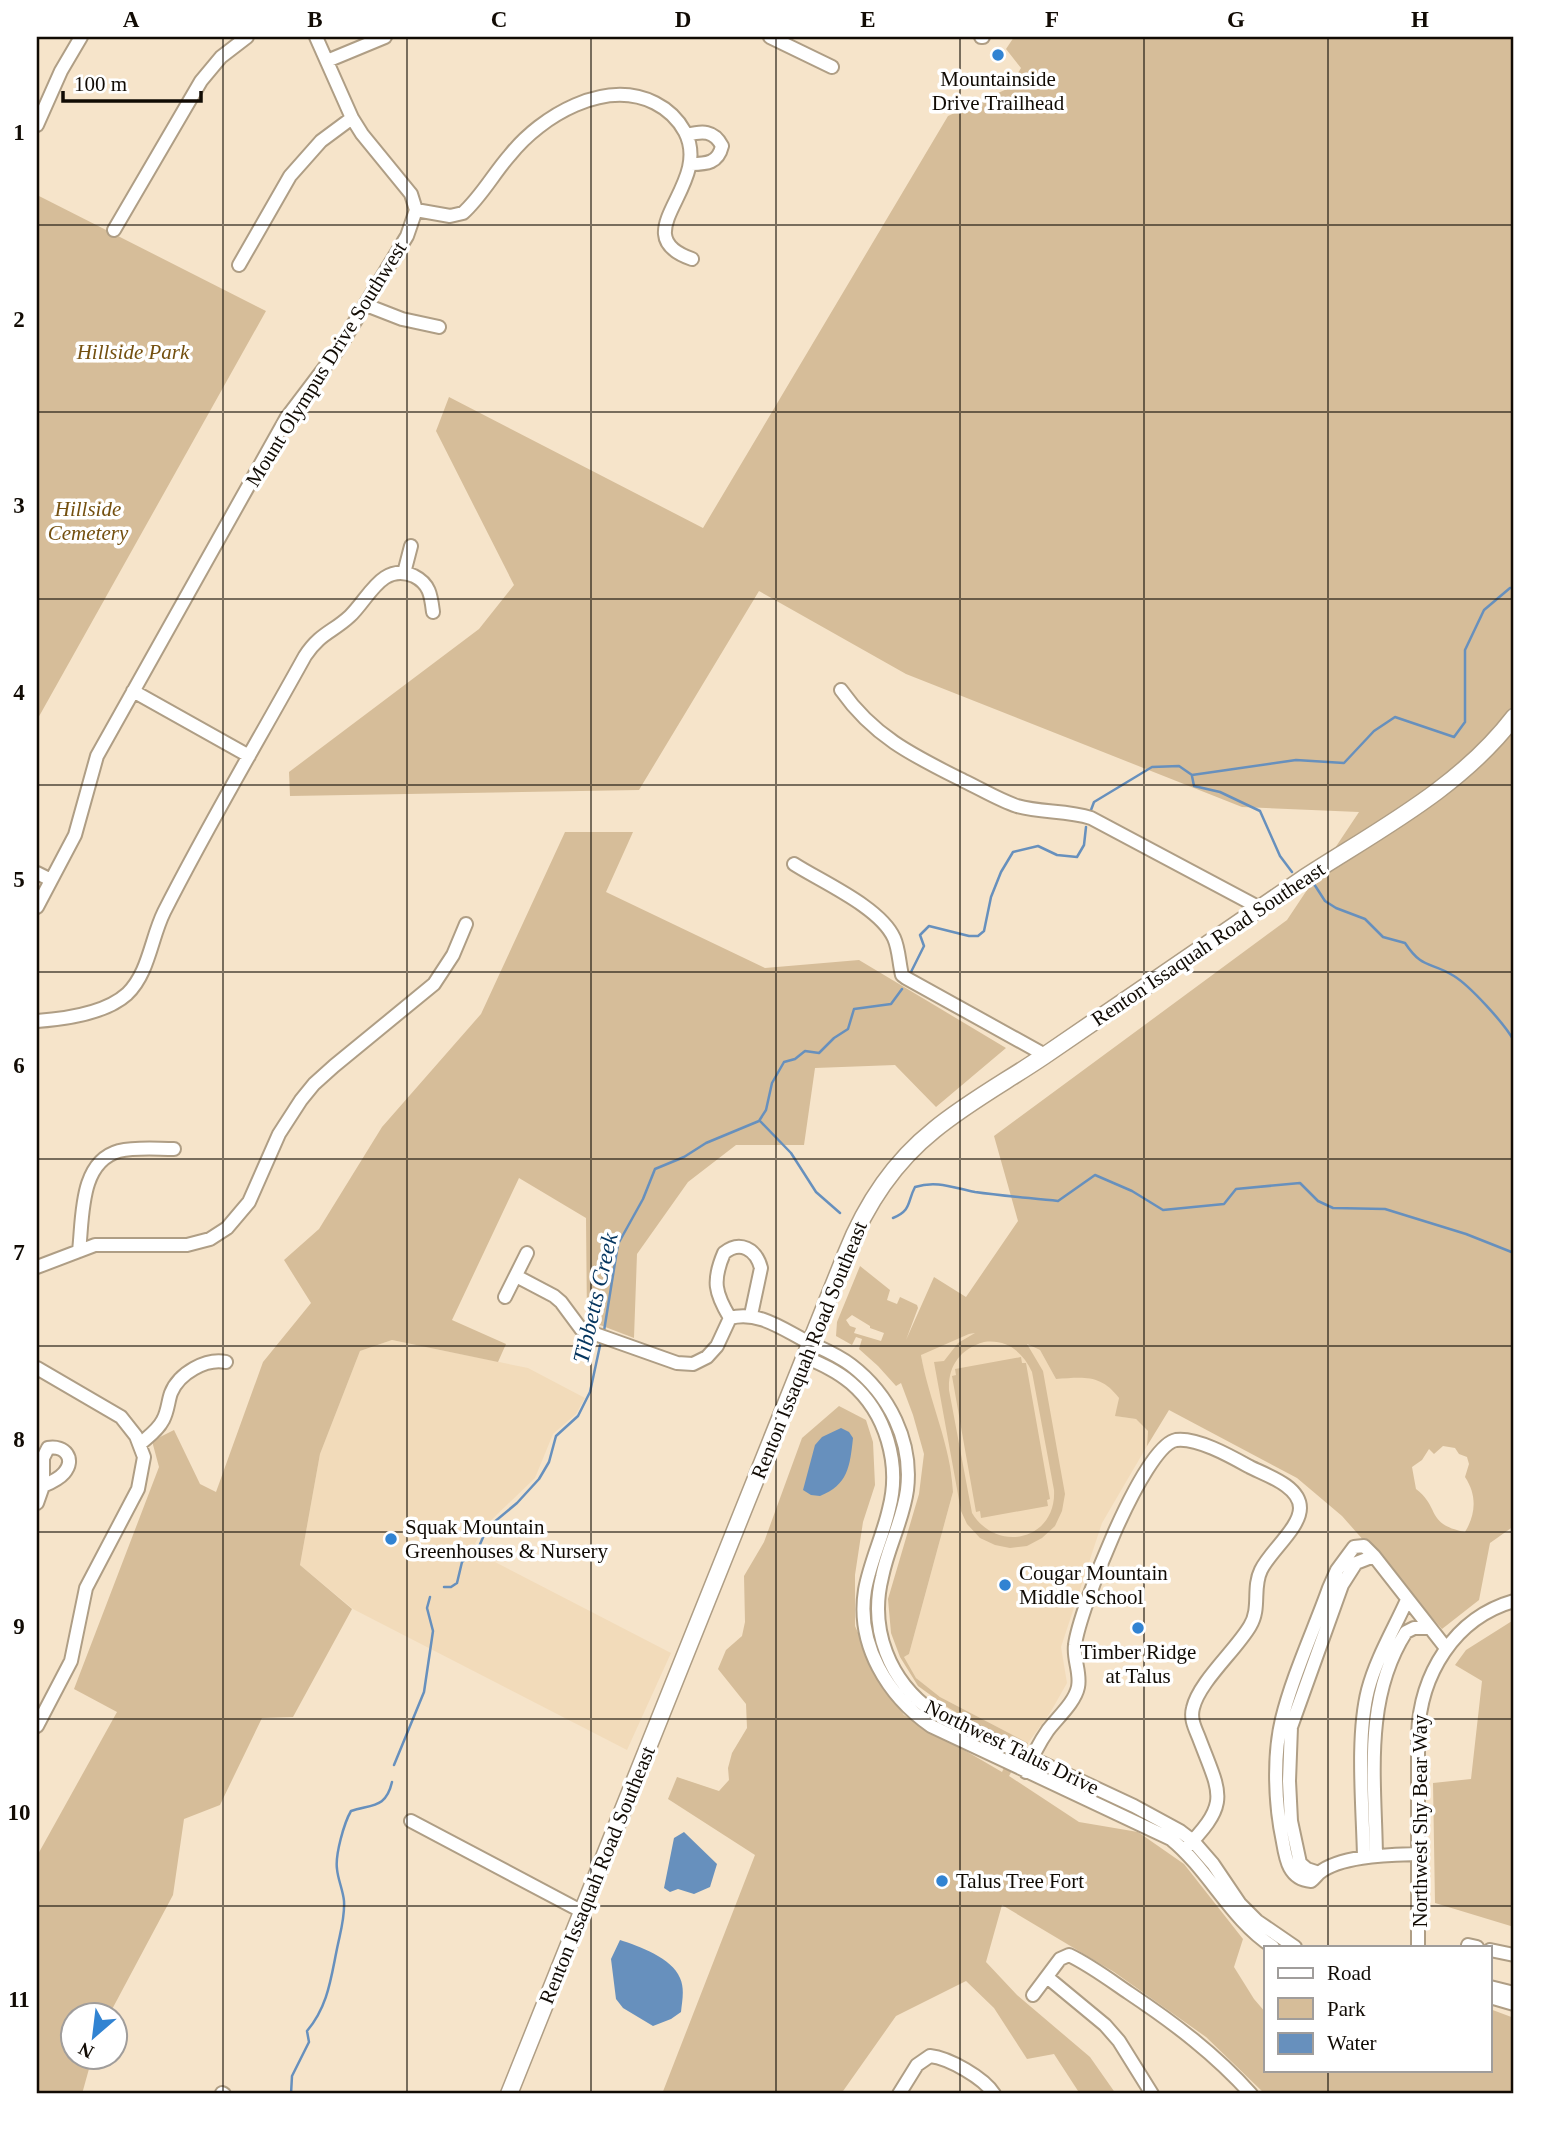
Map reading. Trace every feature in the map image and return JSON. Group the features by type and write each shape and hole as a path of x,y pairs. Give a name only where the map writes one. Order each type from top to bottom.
{"main road":[{"name":"Renton Issaquah Road Southeast","path":"509,2094 855,1232 886,1180 905,1156 932,1131 1461,775 1514,717"}],"street":[{"path":"37,125 61,71 82,37"},
{"path":"114,230 201,81 221,57 247,37"},
{"path":"317,37 352,118 362,134 411,194 416,210 437,215 463,213 530,133 588,100 622,95 656,103 679,122 687,135 691,164 683,188 667,218 664,233 669,246 692,259"},
{"path":"327,61 385,37"},
{"path":"770,37 832,67"},
{"path":"239,265 290,176 321,141 352,118"},
{"path":"687,135 708,132 714,134 722,146 714,161 691,164"},
{"name":"Mount Olympus Drive Southwest","path":"37,907 75,835 97,756 288,417 325,369 366,305 407,236 416,210"},
{"path":"366,305 402,319 439,327"},
{"path":"404,573 411,546"},
{"path":"37,1021 70,1017 100,1009 127,994 142,972 163,914 312,645 349,617 385,576 391,573 404,573 428,586 433,612"},
{"path":"841,690 864,719 909,753 1017,806 1091,818 1260,908"},
{"path":"134,691 249,756"},
{"path":"794,864 866,908 886,925 894,939 901,971 906,978 1045,1055"},
{"path":"37,873 51,880"},
{"path":"37,1267 95,1245 187,1245 209,1239 227,1228 249,1202 279,1134 301,1100 334,1066 434,984 453,955 466,924"},
{"path":"79,1251 87,1187 99,1164 121,1151 174,1149"},
{"path":"730,1318 718,1298 716,1284 724,1253 736,1246 749,1250 759,1261 761,1268 751,1315"},
{"path":"505,1297 527,1253"},
{"path":"516,1276 554,1296 581,1329 677,1363 700,1362 713,1352 730,1318"},
{"path":"730,1318 751,1315 807,1350"},
{"name":"Northwest Talus Drive","path":"807,1350 844,1360 867,1378 890,1408 903,1441 908,1465 907,1491 881,1577 878,1601 881,1637 892,1669 913,1695 933,1712 1162,1820 1213,1864 1240,1904 1257,1921 1294,1946"},
{"name":"Northwest Talus Drive","path":"807,1350 857,1389 874,1411 889,1446 893,1466 892,1495 869,1574 864,1607 867,1639 880,1671 900,1699 931,1726 1189,1846 1241,1921 1272,1946"},
{"path":"140,1444 157,1429 165,1417 172,1390 183,1376 216,1360 226,1362"},
{"path":"37,1368 110,1409 129,1426 140,1444 144,1465 138,1489 86,1588 71,1661 37,1726"},
{"path":"1026,1772 1048,1730 1076,1693 1079,1678 1075,1643 1103,1556 1156,1455 1168,1443 1177,1440 1199,1444 1225,1454 1287,1486 1299,1500 1300,1507 1297,1521 1261,1570 1252,1624 1199,1694 1193,1708 1193,1724 1219,1794 1212,1816 1189,1846"},
{"path":"37,1503 43,1486"},
{"path":"1418,1854 1370,1857 1336,1865 1319,1873 1311,1881 1295,1875 1289,1866 1278,1820 1276,1788 1281,1722 1329,1588 1337,1570 1354,1547 1364,1546 1374,1556 1446,1648"},
{"path":"1370,1857 1362,1738 1366,1701 1371,1678 1407,1600"},
{"name":"Northwest Shy Bear Way","path":"1418,1946 1420,1708 1432,1671 1446,1648 1470,1624 1509,1602"},
{"path":"1370,1857 1375,1724 1381,1686 1406,1632 1414,1628 1430,1628"},
{"path":"411,1821 581,1911"},
{"path":"1492,1950 1514,1955"},
{"path":"1033,1995 1060,1959 1069,1955 1074,1957 1199,2043 1217,2057 1251,2094"},
{"path":"1047,1977 1105,2025 1119,2041 1152,2094"},
{"path":"1492,1988 1514,1993"},
{"path":"1492,1998 1514,2004"},
{"path":"899,2094 911,2073 922,2060 930,2056 943,2058 986,2083 993,2094"}],"shaded area":[{"name":"Cougar Mountain Middle School","path":"993,1330 1040,1350 1056,1379 1086,1376 1110,1385 1119,1398 1116,1416 1136,1419 1148,1431 1147,1446 1102,1523 1061,1647 1067,1683 1028,1743 940,1697 916,1678 904,1657 909,1654 953,1492 952,1476 926,1384 921,1354 969,1334"},
{"name":"Squak Mountain Greenhouses & Nursery","path":"392,1340 528,1368 585,1398 576,1414 553,1434 535,1478 483,1528 472,1550 671,1653 627,1750 353,1609 300,1565 320,1454 360,1351"}],"green space":[{"path":"1014,37 1514,37 1514,1526 1490,1543 1479,1600 1442,1629 1342,1516 1297,1478 1169,1410 1147,1446 1148,1431 1136,1419 1115,1416 1119,1398 1112,1390 1091,1379 1056,1379 1040,1350 1027,1344 1043,1371 1065,1494 1062,1511 1055,1526 1042,1538 1027,1546 1010,1548 995,1545 980,1538 967,1524 961,1511 934,1362 944,1361 958,1343 975,1333 969,1334 921,1355 948,1457 953,1492 909,1654 904,1657 916,1678 940,1697 1028,1743 1009,1776 1079,1822 1138,1832 1184,1864 1243,1939 1234,1967 1264,2011 1264,2072 1492,2072 1492,2010 1514,2018 1514,2094 1265,2094 1206,2037 1114,1972 1002,1905 986,1962 1017,1995 1090,2057 1116,2094 1080,2094 1054,2054 1027,2059 994,2008 966,1981 896,2016 841,2094 662,2094 755,1855 668,1799 677,1777 719,1791 729,1780 728,1768 732,1753 747,1728 746,1704 718,1669 726,1650 742,1636 745,1622 744,1576 764,1542 802,1438 839,1406 866,1420 873,1442 875,1485 863,1522 855,1575 855,1626 879,1680 904,1715 1002,1772 1014,1746 947,1707 918,1686 900,1657 891,1633 888,1599 919,1494 924,1454 901,1383 896,1386 859,1349 862,1339 856,1337 852,1345 836,1336 837,1322 860,1266 890,1290 887,1300 897,1304 900,1297 917,1305 906,1340 934,1277 966,1297 1018,1221 994,1136 1287,920 1359,812 1242,807 906,674 759,591 639,790 290,796 289,772 479,629 514,585 436,431 449,397 703,528 948,116 1009,88 1021,68 1006,49","holes":["852,1315 884,1333 881,1341 854,1333 856,1328 850,1326 846,1320","984,1342 1000,1343 1013,1348 1024,1358 1032,1372 1054,1490 1052,1507 1046,1520 1036,1530 1023,1536 996,1534 983,1526 972,1513 949,1381 953,1366 962,1354","1443,1446 1455,1448 1459,1454 1467,1457 1469,1464 1465,1477 1472,1491 1474,1504 1465,1532 1444,1525 1416,1489 1412,1467 1422,1460 1429,1449 1434,1454"]},
{"name":"Hillside Park","path":"37,195 266,311 37,720"},
{"path":"565,832 633,832 606,892 765,968 859,960 1006,1048 936,1107 895,1065 815,1068 804,1145 736,1145 688,1182 637,1254 634,1338 587,1320 586,1218 519,1178 452,1320 506,1344 498,1362 392,1340 360,1351 320,1454 300,1565 352,1609 293,1717 262,1718 220,1805 184,1819 173,1895 116,2002 60,2002 60,2072 88,2072 82,2094 37,2094 37,1856 117,1712 74,1689 159,1467 152,1441 174,1430 200,1484 216,1492 263,1362 311,1303 284,1260 319,1229 382,1127 481,1014"},
{"path":"1021,1357 1022,1363 1026,1363 1050,1499 1047,1500 1048,1506 981,1518 980,1511 976,1512 952,1376 956,1375 955,1369"},
{"path":"1512,1621 1514,1927 1435,1903 1433,1783 1471,1779 1482,1681 1455,1665 1466,1650"}],"water":[{"path":"841,1428 853,1438 846,1473 837,1486 820,1496 811,1495 803,1490 815,1445 822,1437"},
{"path":"684,1832 717,1864 710,1887 694,1894 678,1889 670,1892 664,1888 674,1838"},
{"path":"620,1940 654,1954 676,1971 682,1986 681,2012 653,2026 623,2008 616,1999 611,1959"}],"waterway":[{"name":"Tibbetts Creek","path":"1091,810 1094,802 1152,767 1179,766 1192,775 1296,760 1344,763 1374,731 1395,717 1454,737 1465,722 1465,650 1484,610 1510,588 1514,588"},
{"path":"1192,776 1194,786 1220,792 1260,811 1280,856 1292,872"},
{"name":"Tibbetts Creek","path":"911,972 924,946 920,935 929,926 969,936 978,936 984,931 991,897 1013,852 1038,846 1057,855 1077,857 1084,845 1086,827"},
{"path":"1314,884 1325,901 1365,919 1383,937 1405,943 1422,961 1461,981 1478,996 1514,1041"},
{"name":"Tibbetts Creek","path":"604,1331 618,1244 643,1199 655,1169 684,1157 706,1143 759,1121 766,1110 772,1083 784,1062 795,1059 805,1051 819,1053 848,1029 854,1009 891,1004 902,989"},
{"path":"760,1121 791,1153 816,1192 840,1213"},
{"path":"893,1218 906,1209 915,1187 931,1184 1058,1201 1095,1175 1132,1191 1163,1210 1224,1204 1236,1189 1300,1183 1318,1201 1333,1208 1385,1209 1466,1234 1514,1253"},
{"name":"Tibbetts Creek","path":"444,1587 457,1583 462,1562 478,1549 487,1528 517,1503 539,1479 549,1462 556,1436 578,1416 590,1392 601,1341"},
{"name":"Tibbetts Creek","path":"394,1765 424,1692 433,1631 427,1608 430,1597"},
{"name":"Tibbetts Creek","path":"291,2094 292,2076 309,2042 307,2031 320,2011 328,1990 341,1928 344,1901 337,1863 343,1831 351,1811 378,1804 386,1797 392,1782"}],"place":[{"name":"Mountainside Drive Trailhead","path":"998,55"},
{"name":"Squak Mountain Greenhouses & Nursery","path":"391,1539"},
{"name":"Cougar Mountain Middle School","path":"1005,1585"},
{"name":"Timber Ridge at Talus","path":"1138,1628"},
{"name":"Talus Tree Fort","path":"942,1881"}],"park label":[{"name":"Hillside Cemetery","path":"88,521"}]}
